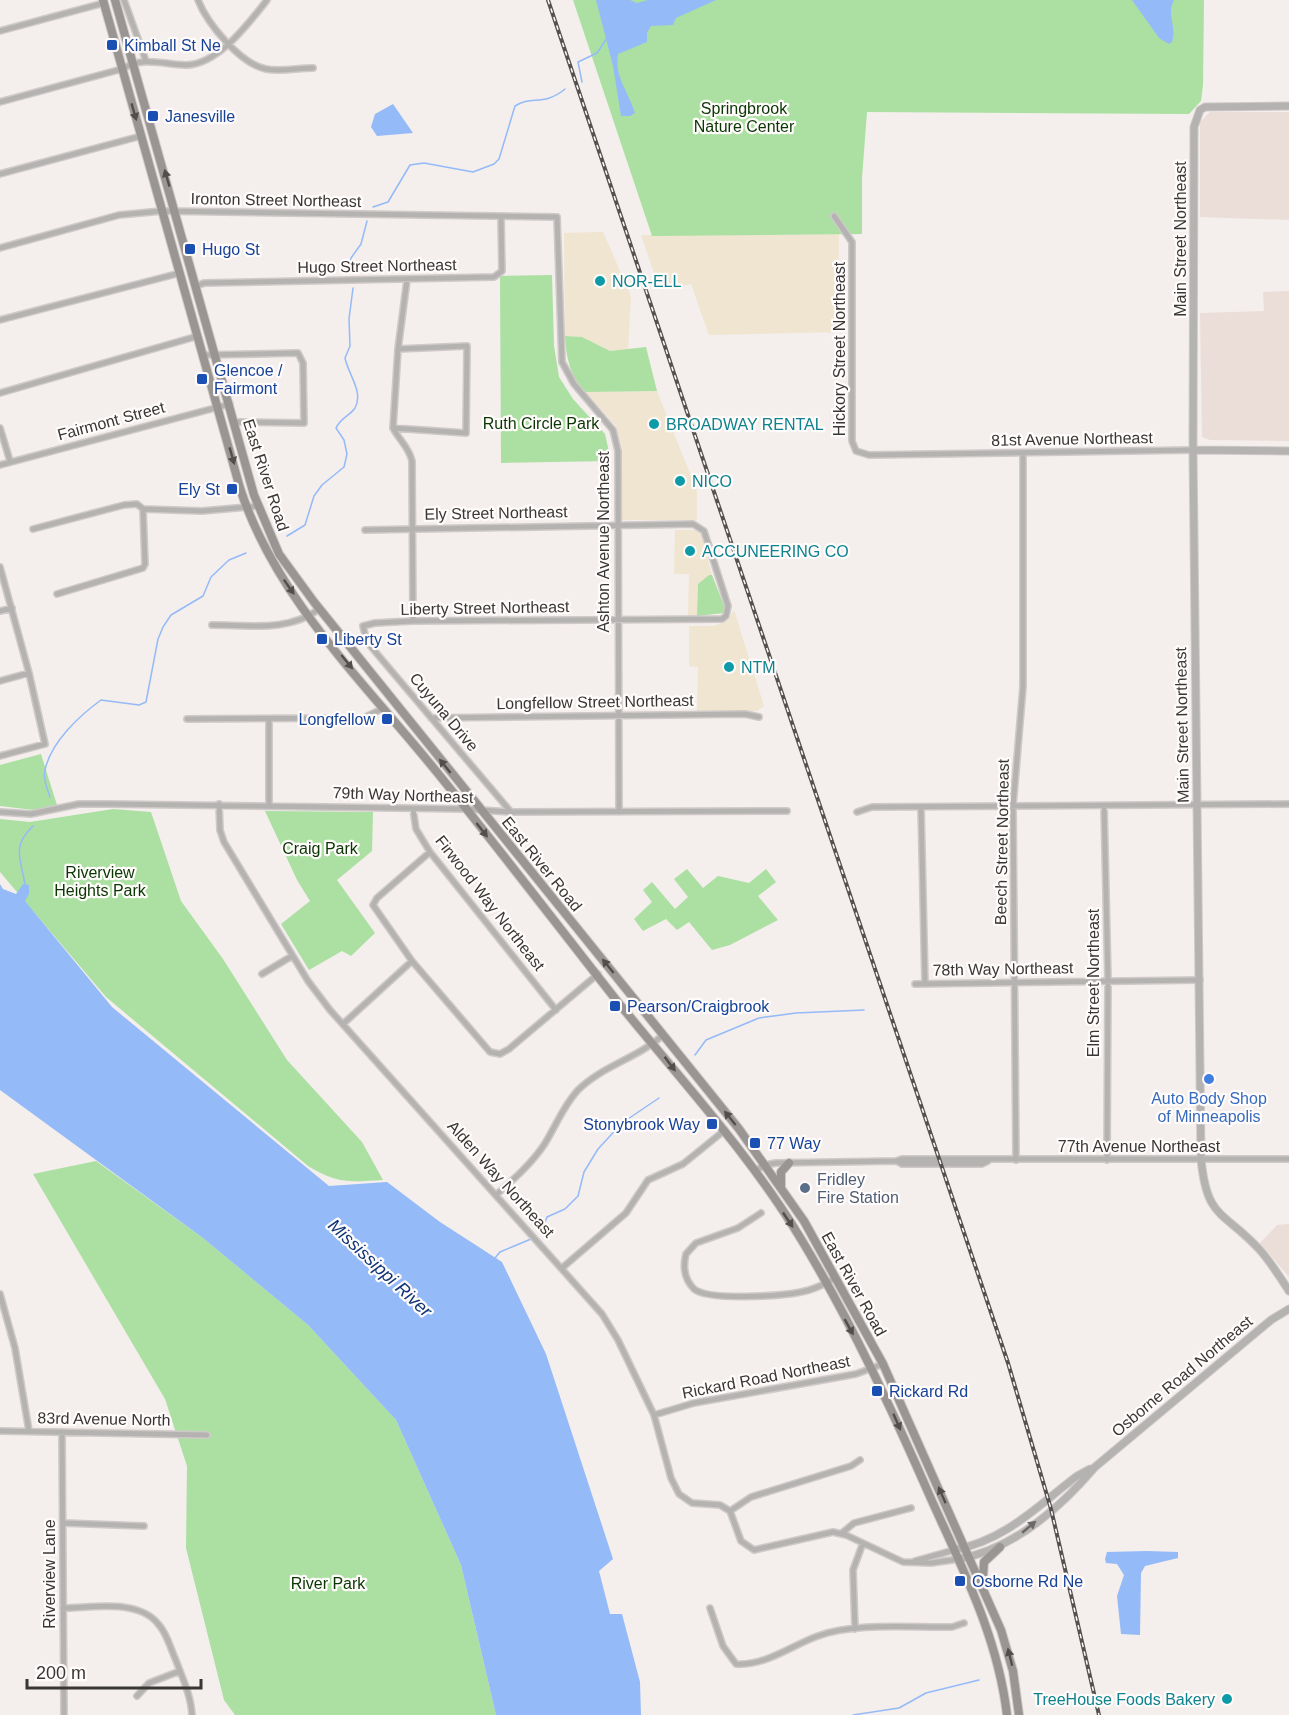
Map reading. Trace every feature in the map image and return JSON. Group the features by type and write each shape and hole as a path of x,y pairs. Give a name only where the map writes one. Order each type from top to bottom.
{"main road":[{"name":"East River Road","path":"115,0 259,506 279,554 319,609 663,1035 765,1165 804,1221 883,1364 983,1586 1009,1655 1019,1715"},
{"name":"East River Road","path":"103,1 246,506 275,567 310,616 724,1130 800,1238 873,1369 958,1559 990,1634 1000,1665 1007,1715"},
{"path":"781,1188 781,1172 789,1163"},
{"path":"983,1586 984,1562 1000,1547"}],"street":[{"path":"124,0 146,61"},
{"path":"198,0 207,20 248,61 265,69 313,68"},
{"path":"0,102 122,69 133,63 146,61 195,64 228,43 267,0"},
{"path":"0,31 103,1"},
{"name":"Main Street Northeast","path":"1289,106 1205,106 1200,110 1194,127 1193,450 1201,1160 1204,1190 1218,1214 1259,1249 1289,1291"},
{"path":"0,174 141,136"},
{"name":"Ironton Street Northeast","path":"0,248 119,215 162,211 557,218"},
{"name":"Hickory Street Northeast","path":"834,216 852,242 852,441 856,451"},
{"name":"Hugo Street Northeast","path":"197,286 204,283 223,282 407,280 500,274 502,271 501,217"},
{"name":"Ashton Avenue Northeast","path":"557,218 562,362 573,384 613,430 618,451 619,812"},
{"path":"0,320 180,273"},
{"path":"407,280 398,349 393,428 397,437 410,452 414,529 413,621"},
{"path":"0,393 198,336"},
{"path":"393,428 466,433 467,346 398,349"},
{"path":"203,355 298,353 303,363 304,423 235,422"},
{"name":"Fairmont Street","path":"0,465 218,406 230,405"},
{"path":"0,428 10,462"},
{"name":"81st Avenue Northeast","path":"856,451 869,455 1193,450 1289,451"},
{"name":"Beech Street Northeast","path":"1016,1160 1014,806 1023,687 1023,453"},
{"path":"33,529 124,505 136,504 143,509 202,511 259,506"},
{"path":"57,594 143,568 145,564 143,509"},
{"name":"Ely Street Northeast","path":"364,530 617,524 699,526"},
{"name":"Liberty Street Northeast","path":"363,626 413,621 717,619 726,616 728,606 704,531 699,526"},
{"path":"0,567 29,672 45,744 0,756"},
{"path":"0,611 12,608"},
{"path":"212,625 283,625 310,616 319,609"},
{"name":"Cuyuna Drive","path":"363,626 367,642 511,812"},
{"path":"0,681 29,672"},
{"path":"187,719 363,718 384,708"},
{"name":"Longfellow Street Northeast","path":"432,718 745,714 759,717"},
{"path":"269,719 269,805"},
{"name":"79th Way Northeast","path":"0,812 19,815 79,804 219,804 466,809 483,812 787,811"},
{"name":"Alden Way Northeast","path":"219,804 220,830 224,842 292,956 318,994 562,1268 610,1327 654,1415 672,1479 679,1494 692,1503 720,1505 730,1511"},
{"path":"857,812 872,807 1289,804"},
{"name":"Elm Street Northeast","path":"1104,806 1108,981 1107,1160"},
{"path":"921,807 925,983"},
{"name":"Firwood Way Northeast","path":"413,809 416,829 430,852 556,1010"},
{"path":"430,852 377,898 373,905 412,961 490,1052 500,1054 509,1049 598,974"},
{"path":"262,974 292,956"},
{"path":"343,1024 412,961"},
{"name":"78th Way Northeast","path":"915,984 1200,980"},
{"path":"496,1195 532,1161 563,1109 580,1089 596,1076 654,1043 663,1035"},
{"path":"562,1268 626,1213 648,1180 683,1164 724,1130"},
{"name":"77th Avenue Northeast","path":"755,1171 765,1165 789,1163 902,1159 1289,1159"},
{"path":"761,1213 738,1228 696,1243 686,1254 686,1278 695,1290 708,1295 791,1294 826,1284 835,1278"},
{"path":"0,1294 15,1348 29,1431"},
{"name":"Osborne Road Northeast","path":"958,1559 1000,1547 1051,1509 1095,1467 1272,1320 1289,1309"},
{"name":"Rickard Road Northeast","path":"654,1415 694,1403 873,1369 883,1364"},
{"name":"83rd Avenue North","path":"0,1431 207,1434"},
{"name":"Riverview Lane","path":"62,1432 64,1715"},
{"path":"860,1460 851,1466 751,1497 730,1511 744,1545 754,1550 762,1550 827,1532 842,1533 899,1561 931,1563 958,1559"},
{"name":"Osborne Road Northeast","path":"954,1550 985,1543 1006,1532 1077,1476 1095,1467"},
{"path":"842,1533 855,1523 911,1508"},
{"path":"63,1523 144,1526"},
{"path":"855,1629 853,1570 863,1543"},
{"path":"913,1562 954,1550"},
{"path":"63,1608 125,1608 146,1613 152,1617 165,1635 180,1671 190,1700 192,1715"},
{"path":"710,1608 723,1646 736,1664 747,1665 819,1635 855,1629 952,1627 964,1623"},
{"path":"152,1617 157,1611"},
{"path":"137,1696 149,1683 180,1671"}],"shaded area":[{"path":"1210,112 1289,112 1289,220 1200,217 1200,122"},
{"path":"603,232 631,296 628,350 610,351 582,337 565,336 564,233"},
{"path":"839,234 837,332 709,335 691,284 660,290 641,235"},
{"path":"1289,291 1289,441 1210,440 1202,437 1200,313 1264,311 1263,292"},
{"path":"657,391 697,491 697,520 622,520 622,448 616,426 586,392"},
{"path":"675,530 696,530 701,533 712,575 698,584 697,616 688,616 689,574 674,574"},
{"path":"734,610 764,706 757,711 697,711 698,667 689,666 689,626 713,626 728,621"},
{"path":"1289,1224 1289,1277 1260,1243 1277,1225"}],"green space":[{"name":"Springbrook Nature Center","path":"573,0 1204,0 1201,101 1189,114 867,112 862,178 862,234 652,236"},
{"name":"Ruth Circle Park","path":"552,275 554,346 559,377 573,399 605,434 611,461 501,463 500,276"},
{"path":"565,336 582,337 610,351 646,347 657,391 586,392 576,380 570,366"},
{"path":"712,575 725,608 724,613 697,616 698,584"},
{"path":"41,754 57,805 34,810 0,806 0,765"},
{"name":"Riverview Heights Park","path":"113,809 151,812 181,901 223,959 287,1060 362,1142 383,1180 336,1179 308,1166 106,997 0,872 0,819 30,822"},
{"name":"Craig Park","path":"265,811 373,812 372,851 337,880 375,933 351,956 342,951 309,970 281,924 310,901 297,880"},
{"path":"687,869 703,888 718,876 749,883 766,869 776,882 758,896 778,920 730,945 712,950 689,922 677,930 666,919 643,931 634,919 652,902 643,890 652,882 675,909 688,897 674,879"},
{"name":"River Park","path":"96,1161 203,1238 308,1325 396,1420 461,1565 496,1715 235,1715 224,1700 186,1548 187,1466 165,1399 33,1174"}],"water":[{"path":"596,0 630,0 637,3 648,0 716,0 676,18 673,25 651,26 647,33 647,42 618,54 620,77 635,113 630,116 621,116 613,66"},
{"path":"1132,0 1174,0 1171,11 1172,42 1169,44 1159,38"},
{"path":"393,104 413,133 377,136 371,127 375,114"},
{"name":"Mississippi River","path":"0,884 3,889 16,894 23,884 29,885 29,894 25,901 112,1007 329,1186 387,1182 440,1222 502,1262 546,1354 613,1559 599,1571 610,1614 622,1614 640,1682 641,1715 496,1715 461,1565 396,1420 308,1325 203,1238 0,1090"},
{"path":"1107,1552 1178,1552 1178,1558 1145,1566 1141,1573 1140,1635 1121,1634 1117,1596 1124,1575 1117,1564 1106,1563"}],"waterway":[{"path":"582,82 578,62 597,53 607,38"},
{"path":"373,207 388,202 410,165 424,163 473,172 494,164 499,159 515,106 527,101 550,98 565,89"},
{"path":"349,271 351,258 361,244 367,221"},
{"path":"287,536 305,525 314,496 322,485 344,467 347,454 344,440 336,428 340,421 355,408 358,396 345,358 350,346 349,319 353,288"},
{"path":"50,797 45,780 45,770 53,750 67,730 101,700 139,705 146,702 158,639 171,615 203,596 211,577 229,560 246,553"},
{"path":"25,885 19,853 22,840 33,826"},
{"path":"695,1055 706,1040 759,1018 796,1013 864,1010"},
{"path":"542,1230 547,1217 565,1209 578,1196 584,1172 598,1149 622,1123 659,1098"},
{"path":"495,1258 500,1252 531,1239"},
{"path":"853,1715 899,1708 926,1693 979,1680"}],"railway":[{"path":"548,0 1008,1363 1051,1509 1099,1715"}],"place":[{"name":"Kimball St Ne","path":"112,45"},
{"name":"Janesville","path":"153,116"},
{"name":"Hugo St","path":"190,249"},
{"name":"NOR-ELL","path":"600,281"},
{"name":"Glencoe / Fairmont","path":"202,379"},
{"name":"BROADWAY RENTAL","path":"654,424"},
{"name":"NICO","path":"680,481"},
{"name":"Ely St","path":"232,489"},
{"name":"ACCUNEERING CO","path":"690,551"},
{"name":"Liberty St","path":"322,639"},
{"name":"NTM","path":"729,667"},
{"name":"Longfellow","path":"387,719"},
{"name":"Pearson/Craigbrook","path":"615,1006"},
{"name":"Auto Body Shop of Minneapolis","path":"1209,1079"},
{"name":"Stonybrook Way","path":"712,1124"},
{"name":"77 Way","path":"755,1143"},
{"name":"Fridley Fire Station","path":"805,1188"},
{"name":"Rickard Rd","path":"877,1391"},
{"name":"Osborne Rd Ne","path":"960,1581"},
{"name":"TreeHouse Foods Bakery","path":"1227,1699"}]}
